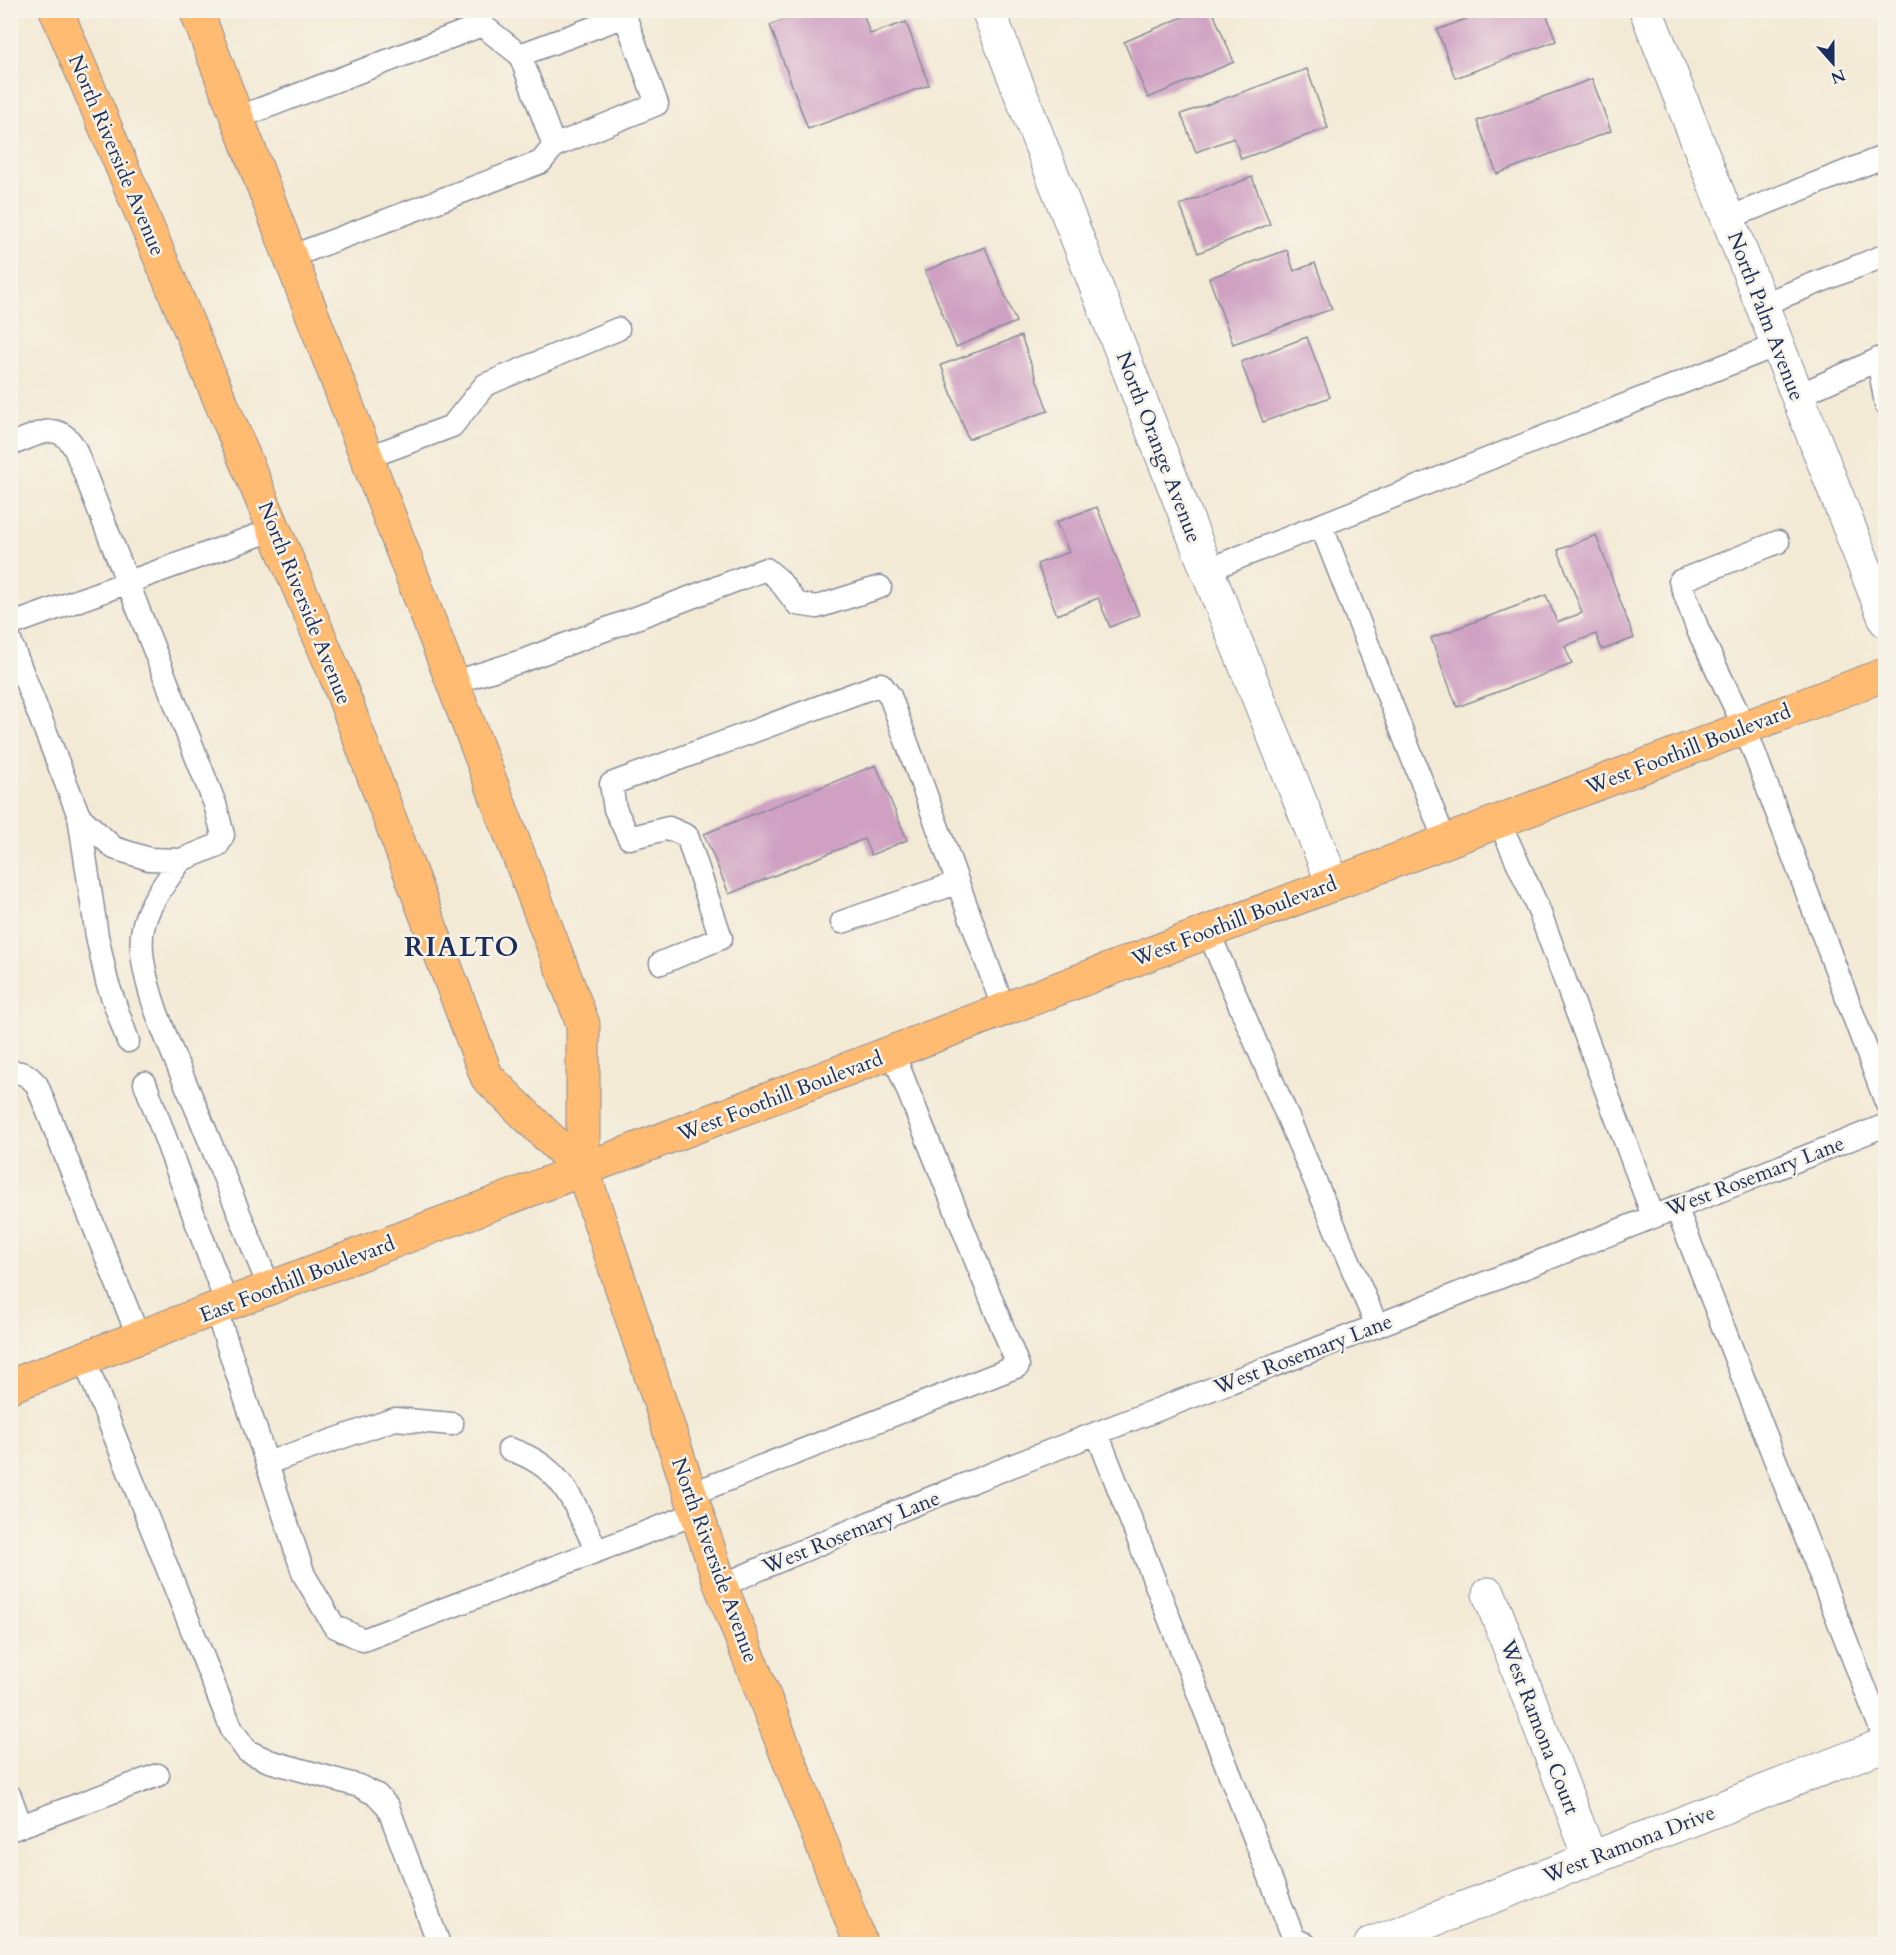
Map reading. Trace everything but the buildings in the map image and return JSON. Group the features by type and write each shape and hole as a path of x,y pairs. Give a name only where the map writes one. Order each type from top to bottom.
{"main road":[{"name":"North Riverside Avenue","path":"56,10 336,676 487,1077 584,1171"},
{"name":"North Riverside Avenue","path":"196,10 582,1024 584,1171 721,1586 861,1944"},
{"name":"West Foothill Boulevard","path":"584,1171 1333,883 1886,675"},
{"name":"East Foothill Boulevard","path":"10,1386 584,1171"}],"street":[{"name":"North Orange Avenue","path":"988,10 1207,570 1333,883"},
{"name":"North Palm Avenue","path":"1646,10 1886,621"},
{"name":"West Ramona Court","path":"1489,1594 1591,1859"},
{"name":"West Ramona Drive","path":"1371,1944 1886,1743"}],"lane":[{"path":"290,257 541,162 554,146 657,104 625,16 520,55"},
{"path":"237,118 482,25 520,55 554,146"},
{"path":"1728,218 1886,156"},
{"path":"1761,305 1886,255"},
{"path":"366,458 452,426 484,385 618,329"},
{"path":"1207,570 1777,345"},
{"path":"1797,396 1882,358 1886,404"},
{"path":"10,445 46,432 58,431 69,437 221,823 223,835 218,845 181,860 149,859 114,848 79,816"},
{"path":"1322,525 1445,841"},
{"path":"10,625 275,529"},
{"path":"1778,542 1680,582 1698,630 1745,728 1886,1102"},
{"path":"452,684 522,661 766,569 778,579 797,604 817,608 880,587"},
{"path":"10,641 79,816 97,936 107,982 128,1041"},
{"path":"661,963 721,938 687,836 669,828 629,837 615,809 611,784 881,684 890,696 1004,1010"},
{"path":"1499,821 1538,908 1653,1216"},
{"path":"181,860 147,912 142,950 146,976 162,1023 270,1289"},
{"path":"842,922 957,883"},
{"path":"1208,931 1377,1326"},
{"path":"145,1083 221,1307 267,1463 304,1575 334,1626 363,1640 597,1551 694,1503 1018,1366 893,1053"},
{"path":"10,1072 29,1076 37,1085 139,1338"},
{"name":"West Rosemary Lane","path":"721,1586 804,1550 1097,1432 1377,1326 1886,1125"},
{"path":"1676,1207 1886,1743"},
{"path":"84,1359 232,1730 247,1751 269,1761 359,1786 377,1795 388,1807 439,1944"},
{"path":"267,1463 395,1419 452,1424"},
{"path":"1097,1432 1294,1939 1305,1944"},
{"path":"509,1449 532,1457 563,1482 597,1551"},
{"path":"10,1796 16,1828 158,1775"}],"district":[{"name":"RIALTO","path":"462,947"}]}
